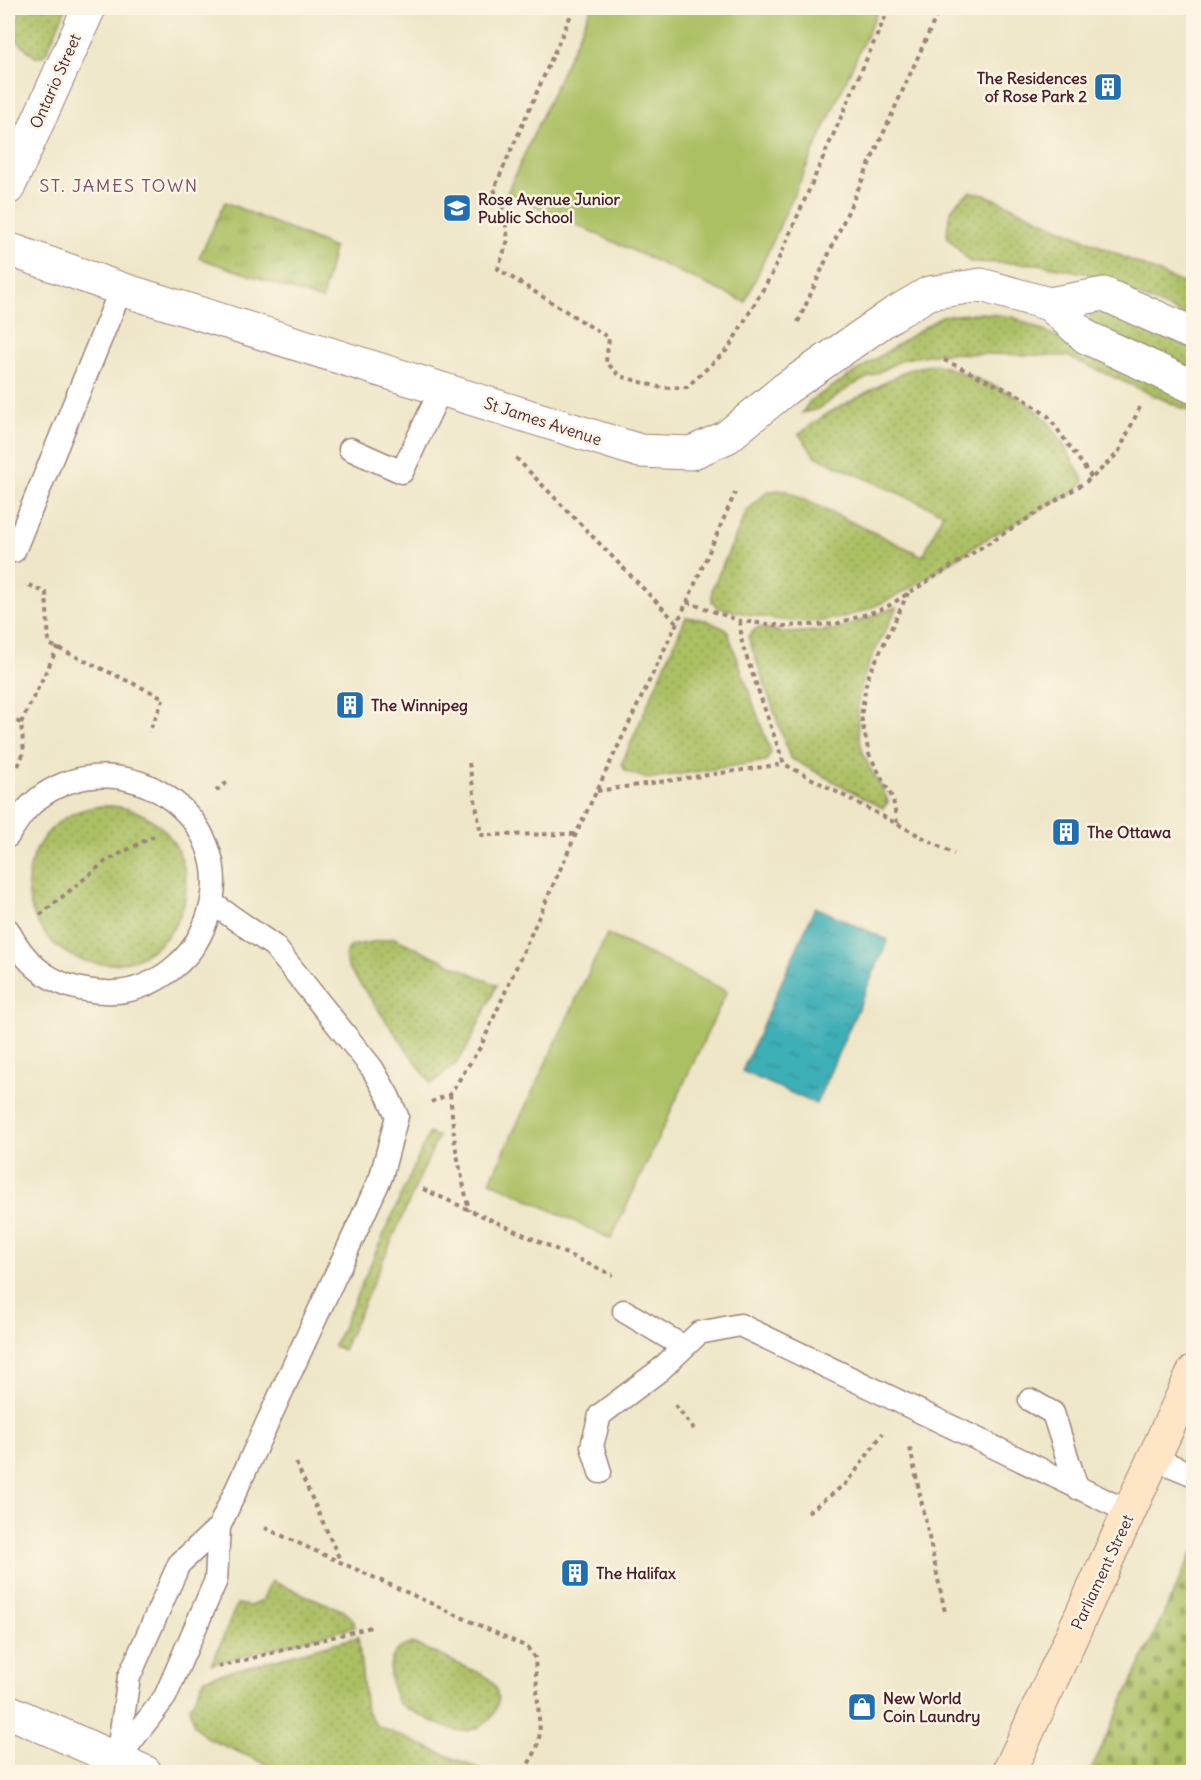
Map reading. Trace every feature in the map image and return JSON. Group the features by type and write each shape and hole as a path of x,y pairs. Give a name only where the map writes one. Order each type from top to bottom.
{"main road":[{"name":"Parliament Street","path":"1009,1773 1194,1371"}],"street":[{"name":"Ontario Street","path":"8,188 88,8"},
{"name":"St James Avenue","path":"8,249 121,289 640,452 691,453 727,437 785,389 892,315 929,293 981,285 1049,304 1104,294 1194,334"},
{"name":"St James Avenue","path":"1049,304 1086,337 1194,387"},
{"path":"8,1711 125,1768"}],"lane":[{"path":"14,551 121,289"},
{"path":"350,449 402,472 441,389"},
{"path":"8,837 22,814 43,795 68,783 95,776 123,777 151,786 175,801 194,822 207,847 214,875 212,903 204,930 189,954 168,974 142,986 115,993 86,991 60,983 35,968 16,947 9,932"},
{"path":"125,1768 165,1698 216,1580 219,1527 381,1177 397,1116 372,1068 274,946 212,903"},
{"path":"624,1311 684,1347"},
{"path":"600,1472 592,1446 600,1415 660,1370 699,1333 740,1325 1129,1512"},
{"path":"1030,1400 1053,1413 1077,1488"},
{"path":"1153,1458 1194,1475"},
{"path":"125,1768 129,1677 179,1564 219,1527"}],"path":[{"path":"574,8 494,189 504,212 508,240 498,269 609,338 606,363 620,376 662,388 687,387 728,349 772,274 890,8"},
{"path":"798,322 940,8"},
{"path":"944,360 1020,396 1048,416 1092,478"},
{"path":"687,602 740,621 784,626 836,624 885,608 1092,478 1118,453 1144,397"},
{"path":"511,452 676,622"},
{"path":"397,1116 450,1094 482,1046 576,834 687,602 735,493"},
{"path":"27,584 45,593 50,644 164,698 149,732"},
{"path":"898,824 893,799 869,754 861,716 867,679 909,591"},
{"path":"740,621 742,644 783,764"},
{"path":"16,770 24,752 21,723 58,647"},
{"path":"8,718 21,723"},
{"path":"469,763 481,835 576,834"},
{"path":"597,791 783,764 954,854"},
{"path":"9,932 43,913 106,861 162,832 229,781"},
{"path":"450,1094 455,1145 469,1210"},
{"path":"423,1189 619,1278"},
{"path":"808,1512 848,1482 904,1404"},
{"path":"904,1404 911,1456 945,1612"},
{"path":"296,1463 342,1562"},
{"path":"265,1528 527,1647 535,1658 540,1734 537,1749 526,1768 512,1773"},
{"path":"207,1669 371,1627"}],"green space":[{"path":"22,8 66,8 46,53 41,57 35,57 15,36 15,25"},
{"path":"591,8 879,8 745,302 507,193"},
{"path":"971,192 986,195 1193,288 1193,319 1089,274 1038,264 970,262 947,237 948,222 954,205"},
{"path":"225,202 334,248 322,300 199,258"},
{"path":"1095,308 1193,348 1193,370 1096,326 1090,320 1089,312"},
{"path":"981,313 1013,317 1194,399 1193,413 1067,356 940,353 904,359 853,385 818,409 802,413 810,401 942,316"},
{"path":"935,364 1006,391 1041,414 1059,437 1084,481 1077,491 992,536 897,595 843,617 812,621 780,620 717,607 712,601 712,589 747,511 768,491 784,490 923,556 943,513 815,456 799,434 827,414 908,370"},
{"path":"896,607 864,678 857,713 863,752 888,802 883,808 790,758 748,636 758,627 789,633 839,629"},
{"path":"686,617 706,620 727,630 771,753 766,761 647,779 625,771 622,763"},
{"path":"107,806 137,812 151,819 163,829 173,841 180,855 186,885 180,915 173,929 163,941 151,951 137,958 107,964 77,958 63,951 51,941 41,929 34,915 28,885 34,855 41,841 51,829 63,819 77,812"},
{"path":"607,934 727,991 611,1239 490,1181"},
{"path":"394,938 497,985 468,1046 456,1064 431,1084 348,967 345,955 351,946"},
{"path":"429,1133 438,1137 343,1350 334,1346"},
{"path":"1192,1553 1193,1772 1090,1772"},
{"path":"271,1581 344,1611 352,1618 355,1627 212,1664 237,1604 250,1606 262,1601"},
{"path":"358,1637 366,1711 377,1726 486,1772 284,1772 207,1738 194,1725 190,1707 205,1678"},
{"path":"412,1643 488,1678 495,1687 498,1697 493,1715 486,1723 467,1731 456,1730 434,1722 398,1703 391,1683 391,1662 398,1650"}],"water":[{"path":"815,907 888,940 816,1104 742,1071"}],"place":[{"name":"The Residences of Rose Park 2","path":"1108,87"},
{"name":"Rose Avenue Junior Public School","path":"457,208"},
{"name":"The Winnipeg","path":"350,705"},
{"name":"The Ottawa","path":"1066,832"},
{"name":"The Halifax","path":"575,1573"},
{"name":"New World Coin Laundry","path":"862,1707"}],"district":[{"name":"ST. JAMES TOWN","path":"119,185"}]}
